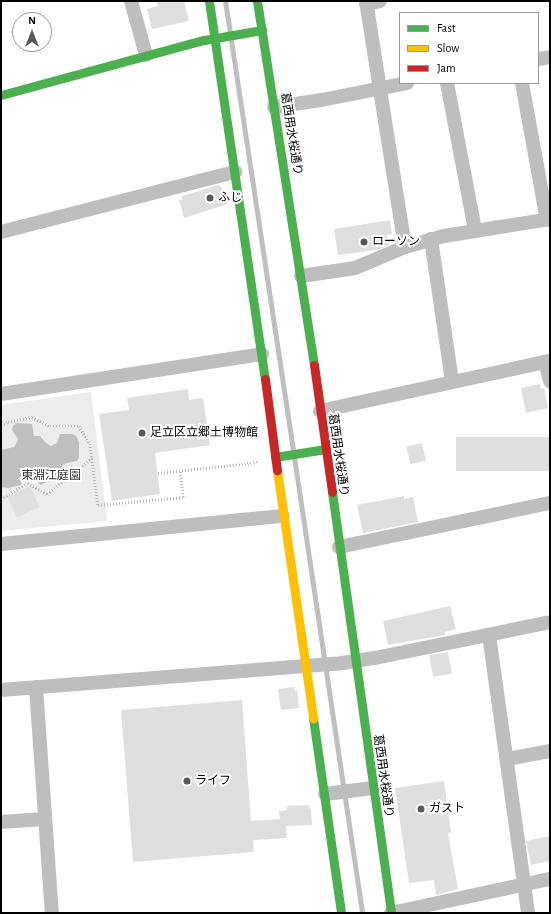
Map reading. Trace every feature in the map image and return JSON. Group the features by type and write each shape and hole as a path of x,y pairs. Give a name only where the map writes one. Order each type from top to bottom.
{"street":[{"path":"130,1 146,55"},
{"path":"209,1 219,36 235,172 262,354 283,516 309,666 328,794 341,913"},
{"name":"葛西用水桜通り","path":"257,1 301,276 339,547 348,662 366,789 391,913"},
{"path":"380,1 366,2 405,246"},
{"path":"1,95 219,36 262,30"},
{"path":"539,59 550,57"},
{"path":"274,107 322,100 401,84"},
{"path":"447,84 475,230"},
{"path":"301,276 355,268 405,246 431,239 475,230 549,220 522,84"},
{"path":"1,232 235,172"},
{"path":"431,239 452,381"},
{"path":"1,394 262,354"},
{"path":"320,411 548,361 550,381"},
{"path":"276,457 325,449"},
{"path":"339,547 550,502"},
{"path":"1,544 283,516"},
{"path":"1,690 348,662 550,622"},
{"path":"489,635 528,913"},
{"path":"36,687 44,818 52,913"},
{"path":"507,760 550,751"},
{"path":"328,794 366,789"},
{"path":"1,822 44,818"},
{"path":"391,913 550,879"}],"path":[{"path":"1,425 8,422 32,418 50,426 79,426 90,444 98,505 183,497 180,471"},
{"path":"1,499 28,483 47,494 92,458"},
{"path":"158,473 262,462"}],"green space":[{"name":"東淵江庭園","path":"91,392 107,521 1,531 1,405"}],"shaded area":[{"path":"17,423 32,424 34,436 40,436 51,446 57,443 60,434 73,434 77,437 79,443 79,458 77,461 63,464 60,477 40,485 35,477 31,476 22,480 21,485 8,488 1,487 1,450 14,447 16,444 18,439 12,430 13,426"}],"building":[{"path":"156,1 184,1 189,21 152,29 147,9 158,6"},
{"path":"219,185 225,191 228,204 184,218 179,200 182,200 182,196"},
{"path":"390,220 392,234 387,235 389,245 377,250 338,255 334,229"},
{"path":"540,384 541,389 544,388 548,408 526,413 521,388"},
{"path":"188,389 189,400 203,398 210,445 155,453 160,494 112,501 99,414 129,410 127,398"},
{"path":"456,437 550,437 550,471 456,471"},
{"path":"422,443 426,461 410,464 406,447"},
{"path":"30,486 40,507 17,517 7,497"},
{"path":"404,496 404,499 413,497 418,522 363,533 357,505"},
{"path":"450,606 456,629 445,632 445,635 388,645 383,621"},
{"path":"448,652 452,674 433,677 429,655"},
{"path":"294,687 295,691 297,690 299,708 281,710 278,689"},
{"name":"ライフ","path":"242,700 251,821 280,819 279,811 287,810 287,806 308,805 311,810 312,825 286,826 287,838 253,840 254,852 133,862 121,710"},
{"path":"444,781 451,832 448,833 458,889 436,895 434,880 409,883 395,788"},
{"path":"550,836 550,861 531,865 526,841"}],"waterway":[{"path":"225,1 230,32"},
{"path":"231,40 293,449"},
{"path":"294,457 362,913"}],"traffic: fast":[{"path":"209,1 265,379"},
{"path":"257,1 314,365"},
{"path":"1,95 204,40 262,30"},
{"path":"275,457 325,449"},
{"path":"332,492 391,913"},
{"path":"313,718 341,913"}],"traffic: slow":[{"path":"277,470 313,718"}],"traffic: jam":[{"path":"314,365 332,492"},
{"path":"265,379 277,470"}],"place":[{"name":"ふじ","path":"210,198"},
{"name":"ローソン","path":"364,242"},
{"name":"足立区立郷土博物館","path":"142,433"},
{"name":"ライフ","path":"187,781"},
{"name":"ガスト","path":"421,809"}]}
